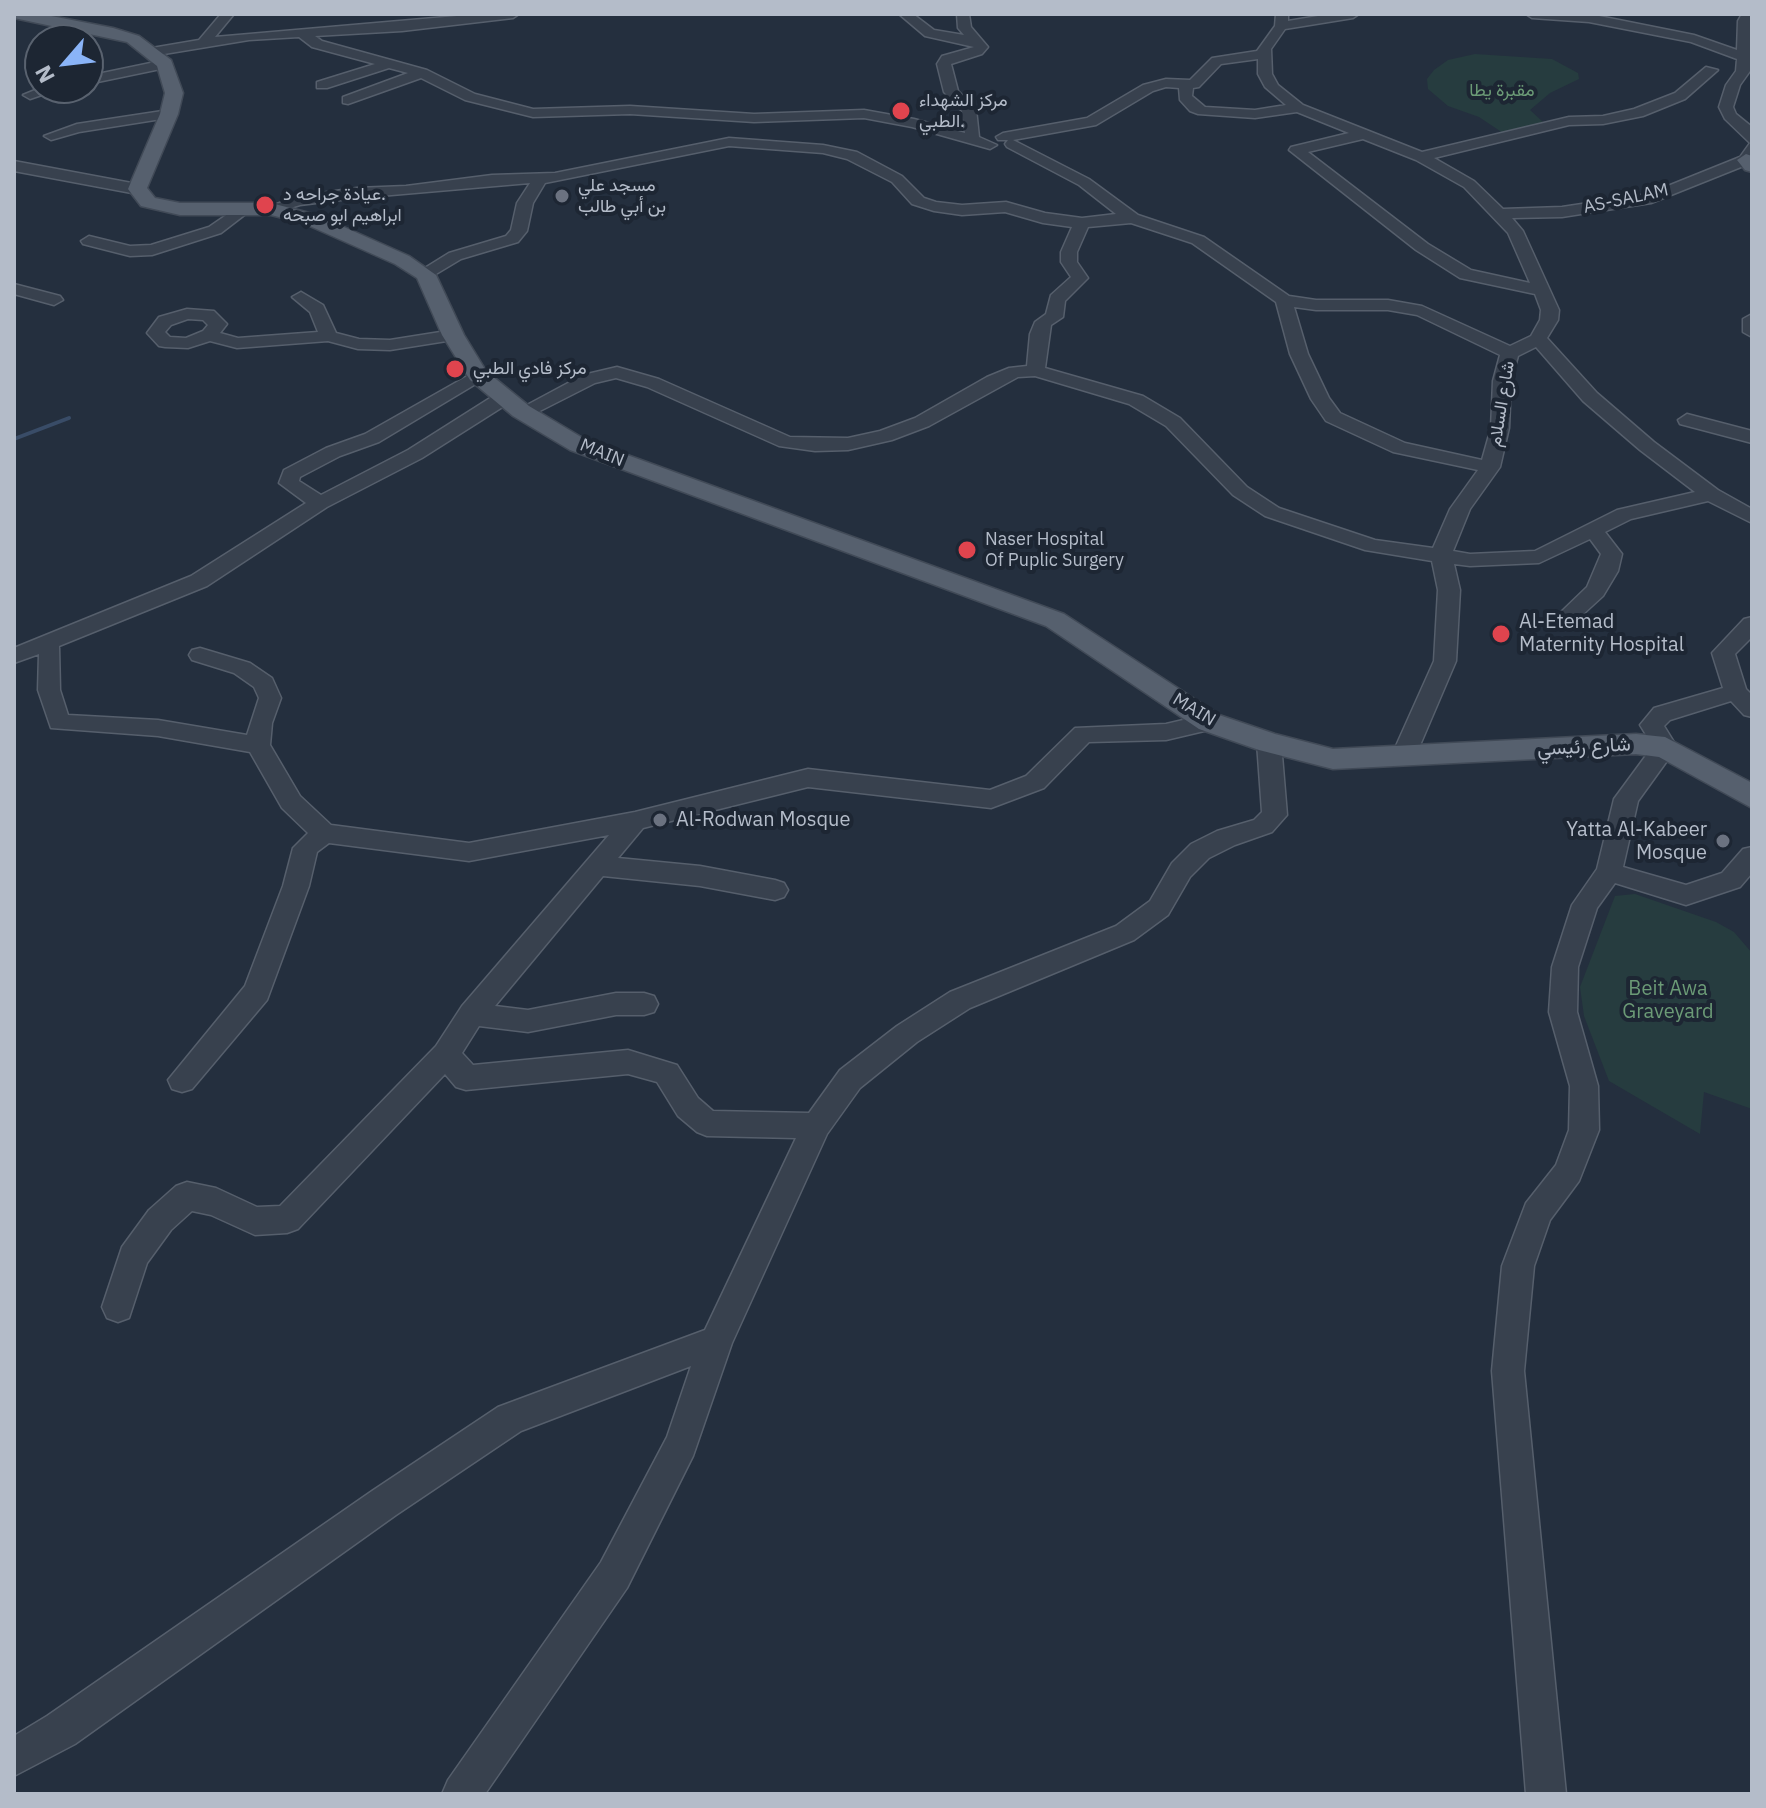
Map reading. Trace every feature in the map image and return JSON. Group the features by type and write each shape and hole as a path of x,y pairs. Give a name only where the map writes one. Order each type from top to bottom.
{"main road":[{"path":"15,14 107,31 133,39 159,58 174,93 169,114 137,189 148,202 163,206 271,209 310,219 366,242 426,275"},
{"name":"MAIN","path":"426,275 453,335 478,375 514,405 578,445 1055,620 1209,722 1269,743 1333,759 1403,757"},
{"name":"شارع رئيسي","path":"1403,757 1636,744 1665,747 1752,797"}],"street":[{"path":"203,43 228,14"},
{"path":"104,75 203,43 513,14"},
{"path":"905,14 930,33 978,42"},
{"path":"963,14 965,28 981,47 977,51 947,59 944,64 951,92 969,109 972,137"},
{"path":"1353,14 1281,20 1263,54 1265,74 1272,87 1298,108 1451,171 1501,214 1515,231 1550,310 1549,320 1538,339 1590,397 1647,446 1711,494 1752,517"},
{"path":"1532,14 1593,16 1694,39 1742,56"},
{"path":"1748,14 1744,21 1743,71 1733,85 1726,107 1730,116 1752,132 1752,139"},
{"path":"1566,34 1593,16"},
{"path":"302,33 317,44 422,73 470,97 533,113 630,110 754,118 864,114 1001,142 1091,122 1158,84 1186,85 1200,81 1217,61 1263,54"},
{"path":"322,85 389,64"},
{"path":"1421,157 1569,121 1603,120 1650,109 1684,93 1711,70"},
{"path":"348,100 422,73"},
{"path":"1186,85 1185,97 1195,108 1203,111 1255,114 1298,108"},
{"path":"51,136 77,128 169,114"},
{"path":"729,142 754,118"},
{"path":"936,130 1001,142 1036,158 1084,182 1132,218 1198,240 1284,300 1316,305 1388,305 1422,311 1510,353"},
{"path":"1361,135 1296,150 1422,247 1466,274 1543,291"},
{"path":"271,209 338,195 406,191 492,180 540,179 729,142 813,148 852,155 897,179 918,201 934,206 962,210 1006,207 1043,218 1082,223 1132,218"},
{"name":"AS-SALAM","path":"1501,214 1562,212 1651,198 1750,158"},
{"path":"14,166 137,189"},
{"path":"426,275 455,256 512,239 519,231 525,203 540,179"},
{"path":"89,241 130,251 152,250 215,230 241,210"},
{"path":"1036,371 1039,334 1044,322 1054,317 1057,299 1080,278 1068,257 1082,223"},
{"path":"14,289 54,300"},
{"path":"301,297 317,309 329,336"},
{"path":"1284,300 1299,354 1320,399 1333,417 1400,448 1490,467"},
{"path":"1752,319 1752,332"},
{"path":"209,335 237,343 329,336 358,344 390,345 453,335"},
{"name":"شارع السلام","path":"1441,555 1460,509 1490,467 1500,428 1502,381 1510,353 1538,339"},
{"path":"14,656 199,581 320,503 514,405 617,372 653,383 786,442 848,444 885,436 922,422 1015,372 1036,371 1136,400 1173,422 1240,491 1272,512 1372,546 1470,560 1539,557 1624,514 1711,494"},
{"path":"320,503 289,483 291,474 333,452 372,438 478,375"},
{"path":"1687,420 1752,437"},
{"path":"1572,612 1595,591 1607,571 1612,554 1593,530"},
{"path":"1403,757 1445,661 1449,590 1441,555"},
{"path":"1546,1794 1508,1371 1518,1266 1537,1213 1568,1172 1584,1130 1584,1086 1563,1012 1565,967 1585,905 1609,872 1626,799 1665,747 1652,725 1662,714 1744,700 1723,653 1752,624"},
{"path":"46,643 50,652 49,690 59,722 158,728 258,745"},
{"path":"200,655 242,668 264,683 270,698 260,723 258,745 291,802 324,833 469,852 635,821 808,778 991,799 1035,782 1083,734 1166,732 1209,722"},
{"path":"462,1794 614,1575 681,1444 716,1341 816,1126 850,1079 907,1034 960,1000 1125,933 1159,908 1181,870 1200,851 1226,838 1263,826 1275,815 1269,743"},
{"path":"118,1307 133,1257 160,1220 187,1196 216,1202 255,1221 287,1219 446,1054 472,1014 635,821"},
{"path":"182,1080 257,992 296,886 306,848 324,833"},
{"path":"1609,872 1686,895 1731,880 1752,856"},
{"path":"599,866 700,876 775,890"},
{"path":"472,1014 528,1021 616,1004 644,1004"},
{"path":"446,1054 466,1078 628,1062 667,1073 688,1107 707,1123 816,1126"},
{"path":"14,1757 61,1730 384,1503 510,1419 716,1341"}],"green space":[{"name":"مقبرة يطا","path":"1475,54 1552,59 1578,73 1579,79 1550,93 1530,110 1543,122 1506,135 1479,117 1448,106 1428,89 1427,79 1434,70 1448,60"},
{"name":"Beit Awa Graveyard","path":"1635,894 1716,922 1734,932 1752,953 1752,1109 1704,1092 1700,1134 1609,1081 1584,1016 1580,987 1615,896"}],"waterway":[{"path":"14,439 69,418"}],"place":[{"name":"مركز الشهداء الطبي.","path":"901,111"},
{"name":"مسجد علي بن أبي طالب","path":"562,196"},
{"name":"عيادة جراحه د. ابراهيم ابو صبحه","path":"265,205"},
{"name":"مركز فادي الطبي","path":"455,369"},
{"name":"Naser Hospital Of Puplic Surgery","path":"967,550"},
{"name":"Al-Etemad Maternity Hospital","path":"1501,634"},
{"name":"Al-Rodwan Mosque","path":"660,820"},
{"name":"Yatta Al-Kabeer Mosque","path":"1723,841"}]}
